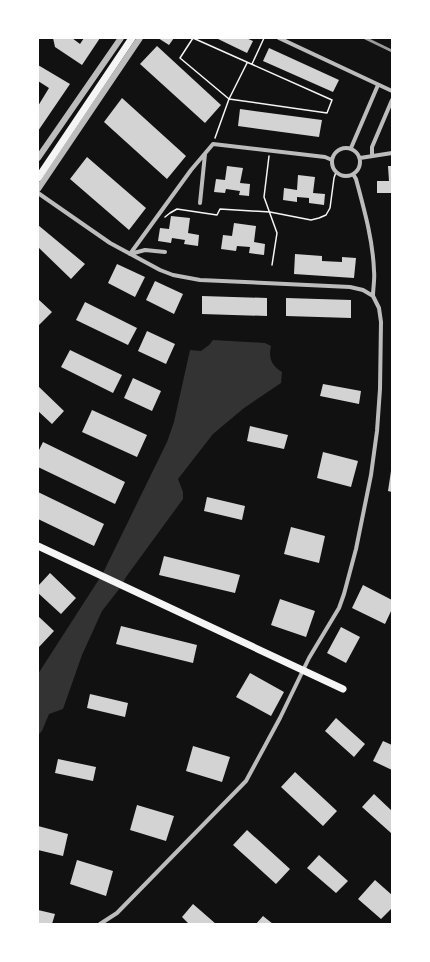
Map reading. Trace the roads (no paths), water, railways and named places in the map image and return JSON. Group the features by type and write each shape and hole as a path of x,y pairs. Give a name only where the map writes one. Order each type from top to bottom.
{"main road":[{"path":"38,171 127,38"},
{"path":"38,178 132,38"},
{"path":"38,546 343,689"}],"street":[{"path":"38,158 121,38"},
{"path":"38,189 140,38"},
{"path":"279,38 392,91"},
{"path":"351,148 378,85"},
{"path":"372,156 372,147 392,100"},
{"path":"56,132 65,126 69,128 72,131 70,142"},
{"path":"130,254 165,205 213,144 325,157 332,160"},
{"path":"347,147 351,148 355,150 360,158 359,168 353,174 344,176 336,172 332,165 335,152 338,149 347,147"},
{"path":"360,158 392,153"},
{"path":"200,203 205,154"},
{"path":"100,924 117,913 246,781 280,718 309,658 339,608 344,594 356,548 371,475 377,432 380,389 381,322 379,308 373,296 374,272 372,248 356,179 353,174"},
{"path":"38,193 110,243 160,270 186,278 200,280 350,287 363,290 373,296"},
{"path":"130,254 145,250 165,252"}],"railway":[{"path":"365,38 392,51"}]}
